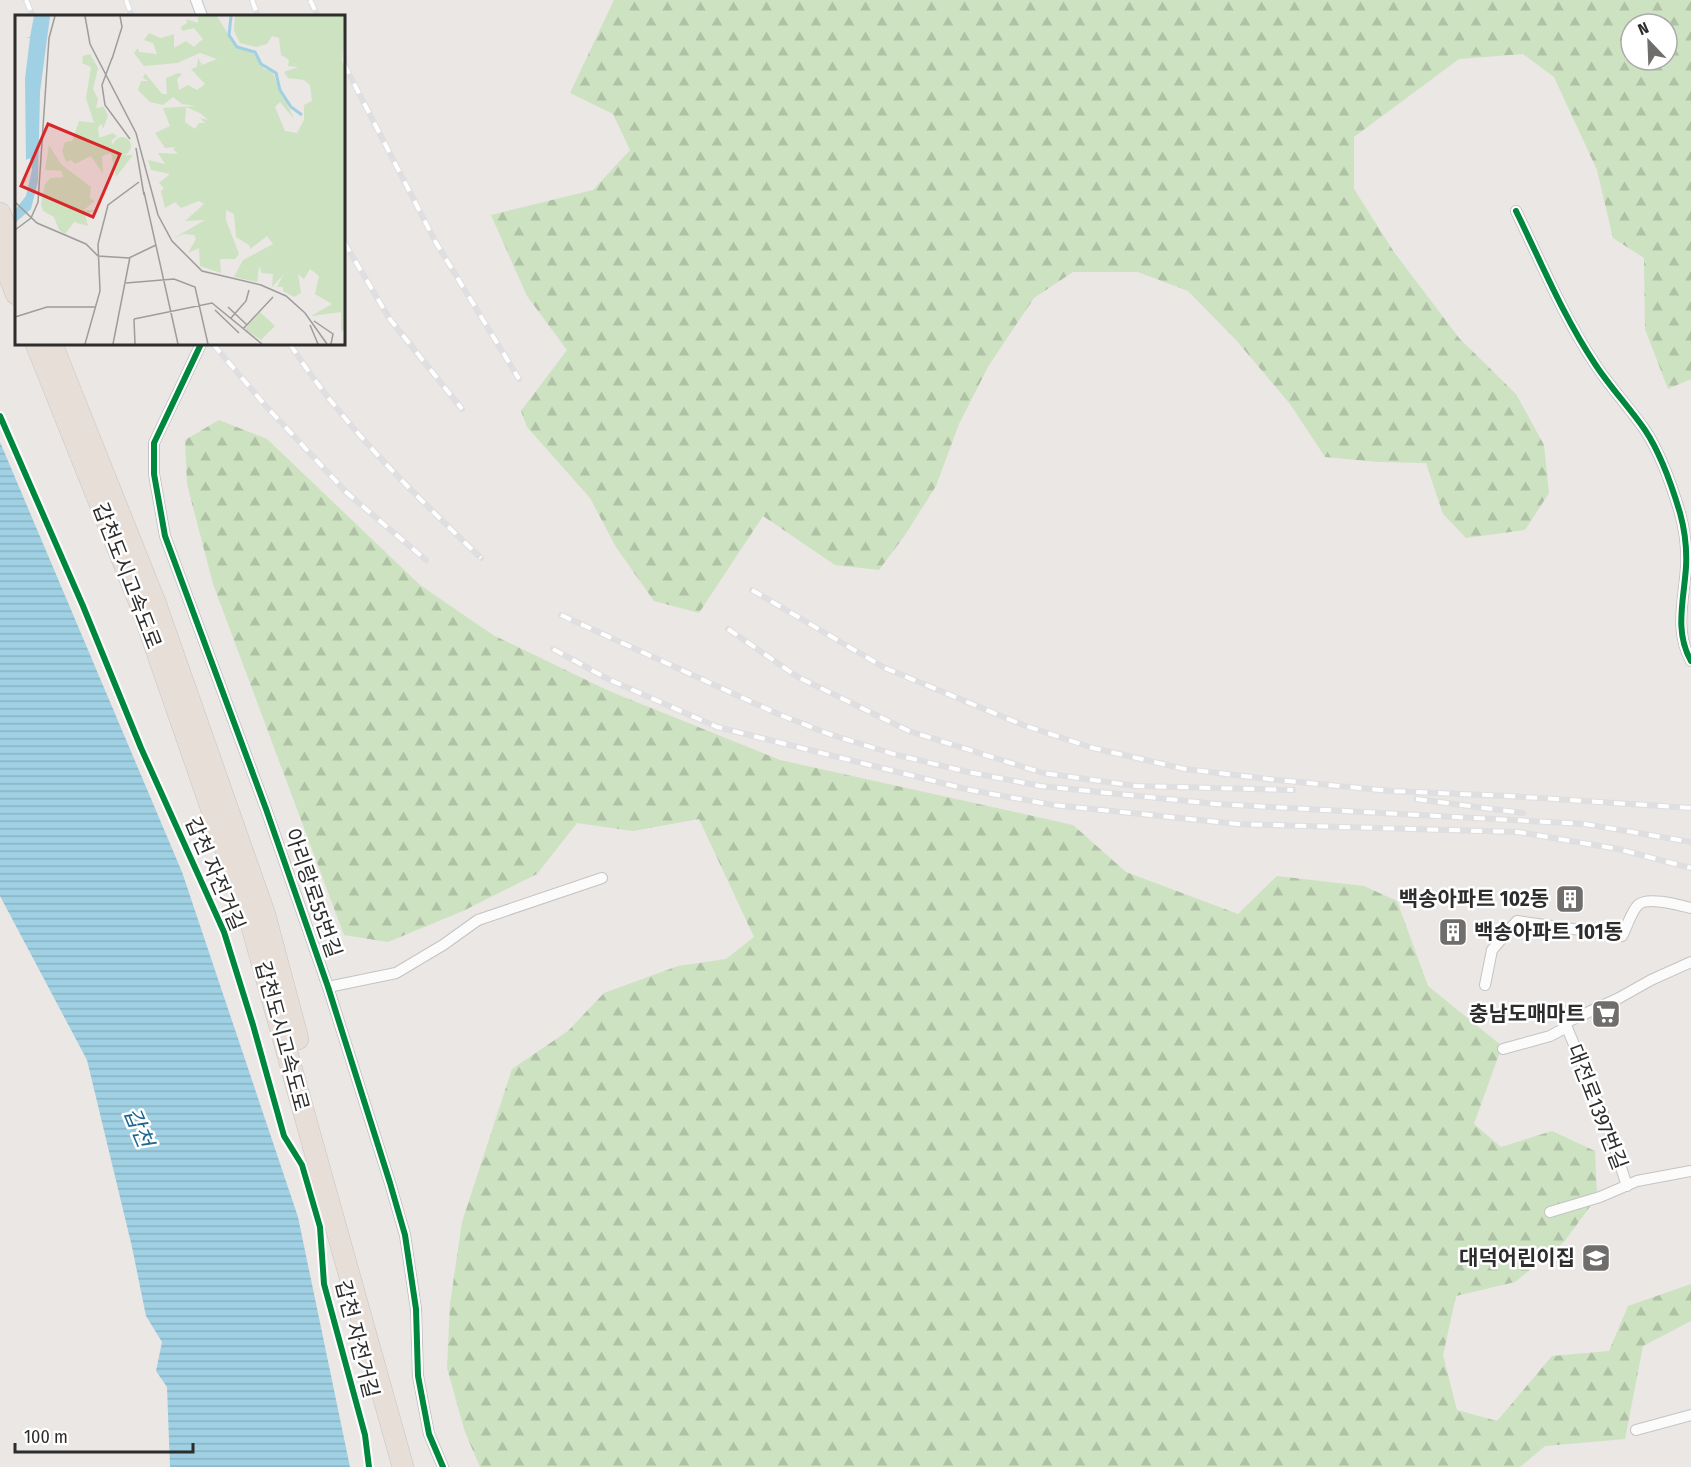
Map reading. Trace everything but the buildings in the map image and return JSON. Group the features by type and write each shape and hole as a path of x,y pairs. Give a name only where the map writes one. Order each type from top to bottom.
{"highway":[{"path":"0,213 15,251"},
{"path":"0,252 15,291"},
{"name":"갑천도시고속도로","path":"36,345 142,609 250,920 404,1467"},
{"name":"갑천도시고속도로","path":"52,345 155,602 265,915 417,1467"}],"street":[{"path":"196,0 202,15"},
{"path":"1516,211 1574,330 1595,364 1644,429 1666,476 1680,514 1685,539 1686,567 1681,634 1691,661"},
{"name":"아리랑로55번길","path":"201,345 154,443 154,474 165,536 266,809 328,987 405,1235 416,1309 418,1376 429,1434 443,1467"},
{"path":"328,987 396,973 443,945 478,920 602,878"},
{"path":"1485,985 1492,950 1517,921 1622,936 1636,907 1642,902 1677,904 1691,908"},
{"name":"대전로1397번길","path":"1627,1186 1606,1121 1565,1023 1691,962"},
{"name":"대전로1397번길","path":"1503,1049 1540,1039 1567,1027"},
{"name":"대전로1397번길","path":"1550,1212 1600,1197 1637,1181 1691,1171"},
{"path":"1636,1430 1691,1415"}],"green space":[{"path":"614,0 1691,0 1691,379 1668,389 1645,329 1644,258 1613,238 1597,170 1554,77 1523,54 1459,59 1354,137 1354,189 1394,252 1459,338 1516,394 1544,445 1549,493 1525,530 1466,538 1443,514 1426,463 1378,462 1325,457 1290,404 1236,340 1188,291 1138,272 1073,272 1034,298 989,365 959,424 936,486 905,535 879,570 835,565 763,516 699,613 654,601 616,547 590,498 527,427 521,411 567,350 527,296 491,215 593,190 630,150 613,114 570,93"},
{"path":"219,420 267,439 420,585 493,635 609,691 780,760 1073,825 1126,872 1238,914 1277,876 1364,886 1397,901 1428,986 1502,1046 1474,1124 1501,1147 1552,1131 1595,1151 1597,1197 1564,1242 1515,1282 1456,1296 1443,1355 1457,1410 1497,1421 1552,1356 1609,1351 1628,1306 1691,1284 1691,1321 1643,1346 1625,1439 1545,1446 1520,1467 480,1467 465,1432 447,1368 450,1304 462,1222 512,1069 568,1031 604,993 678,966 726,959 754,937 699,819 633,831 577,823 537,874 463,911 388,942 344,935 213,584 187,484 185,440"}],"water":[{"name":"갑천","path":"0,442 182,872 298,1217 350,1467 170,1467 167,1387 156,1371 162,1342 146,1316 132,1247 87,1060 0,896"}],"railway":[{"path":"26,0 33,15"},
{"path":"126,0 132,15"},
{"path":"252,0 258,15"},
{"path":"310,0 318,15"},
{"path":"345,66 435,241 519,379"},
{"path":"345,244 389,318 462,409"},
{"path":"214,345 264,404 347,493 426,560"},
{"path":"291,345 332,402 379,457 481,558"},
{"path":"752,590 885,668 1023,725 1093,748 1185,769 1277,780 1391,791 1691,808"},
{"path":"561,615 778,714 829,734 897,755 968,772 1040,786 1216,804 1585,824 1691,842"},
{"path":"728,629 798,677 909,731 1043,773 1136,786 1293,790"},
{"path":"553,649 608,679 717,727 970,790 1053,805 1238,824 1518,832 1618,849 1691,868"},
{"path":"1416,799 1523,813"}],"cycle path":[{"path":"1516,211 1583,346 1645,430 1666,470 1680,513 1686,547 1681,627 1691,661"},
{"path":"201,345 154,443 154,474 165,536 266,809 328,987 390,1183 405,1235 416,1309 418,1376 429,1434 443,1467"},
{"name":"갑천 자전거길","path":"0,416 83,606 141,748 224,932 284,1136 302,1165 320,1227 324,1284 365,1435 369,1467"}],"place":[{"name":"백송아파트 102동","path":"1570,899"},
{"name":"백송아파트 101동","path":"1453,932"},
{"name":"충남도매마트","path":"1606,1014"},
{"name":"대덕어린이집","path":"1596,1258"}]}
